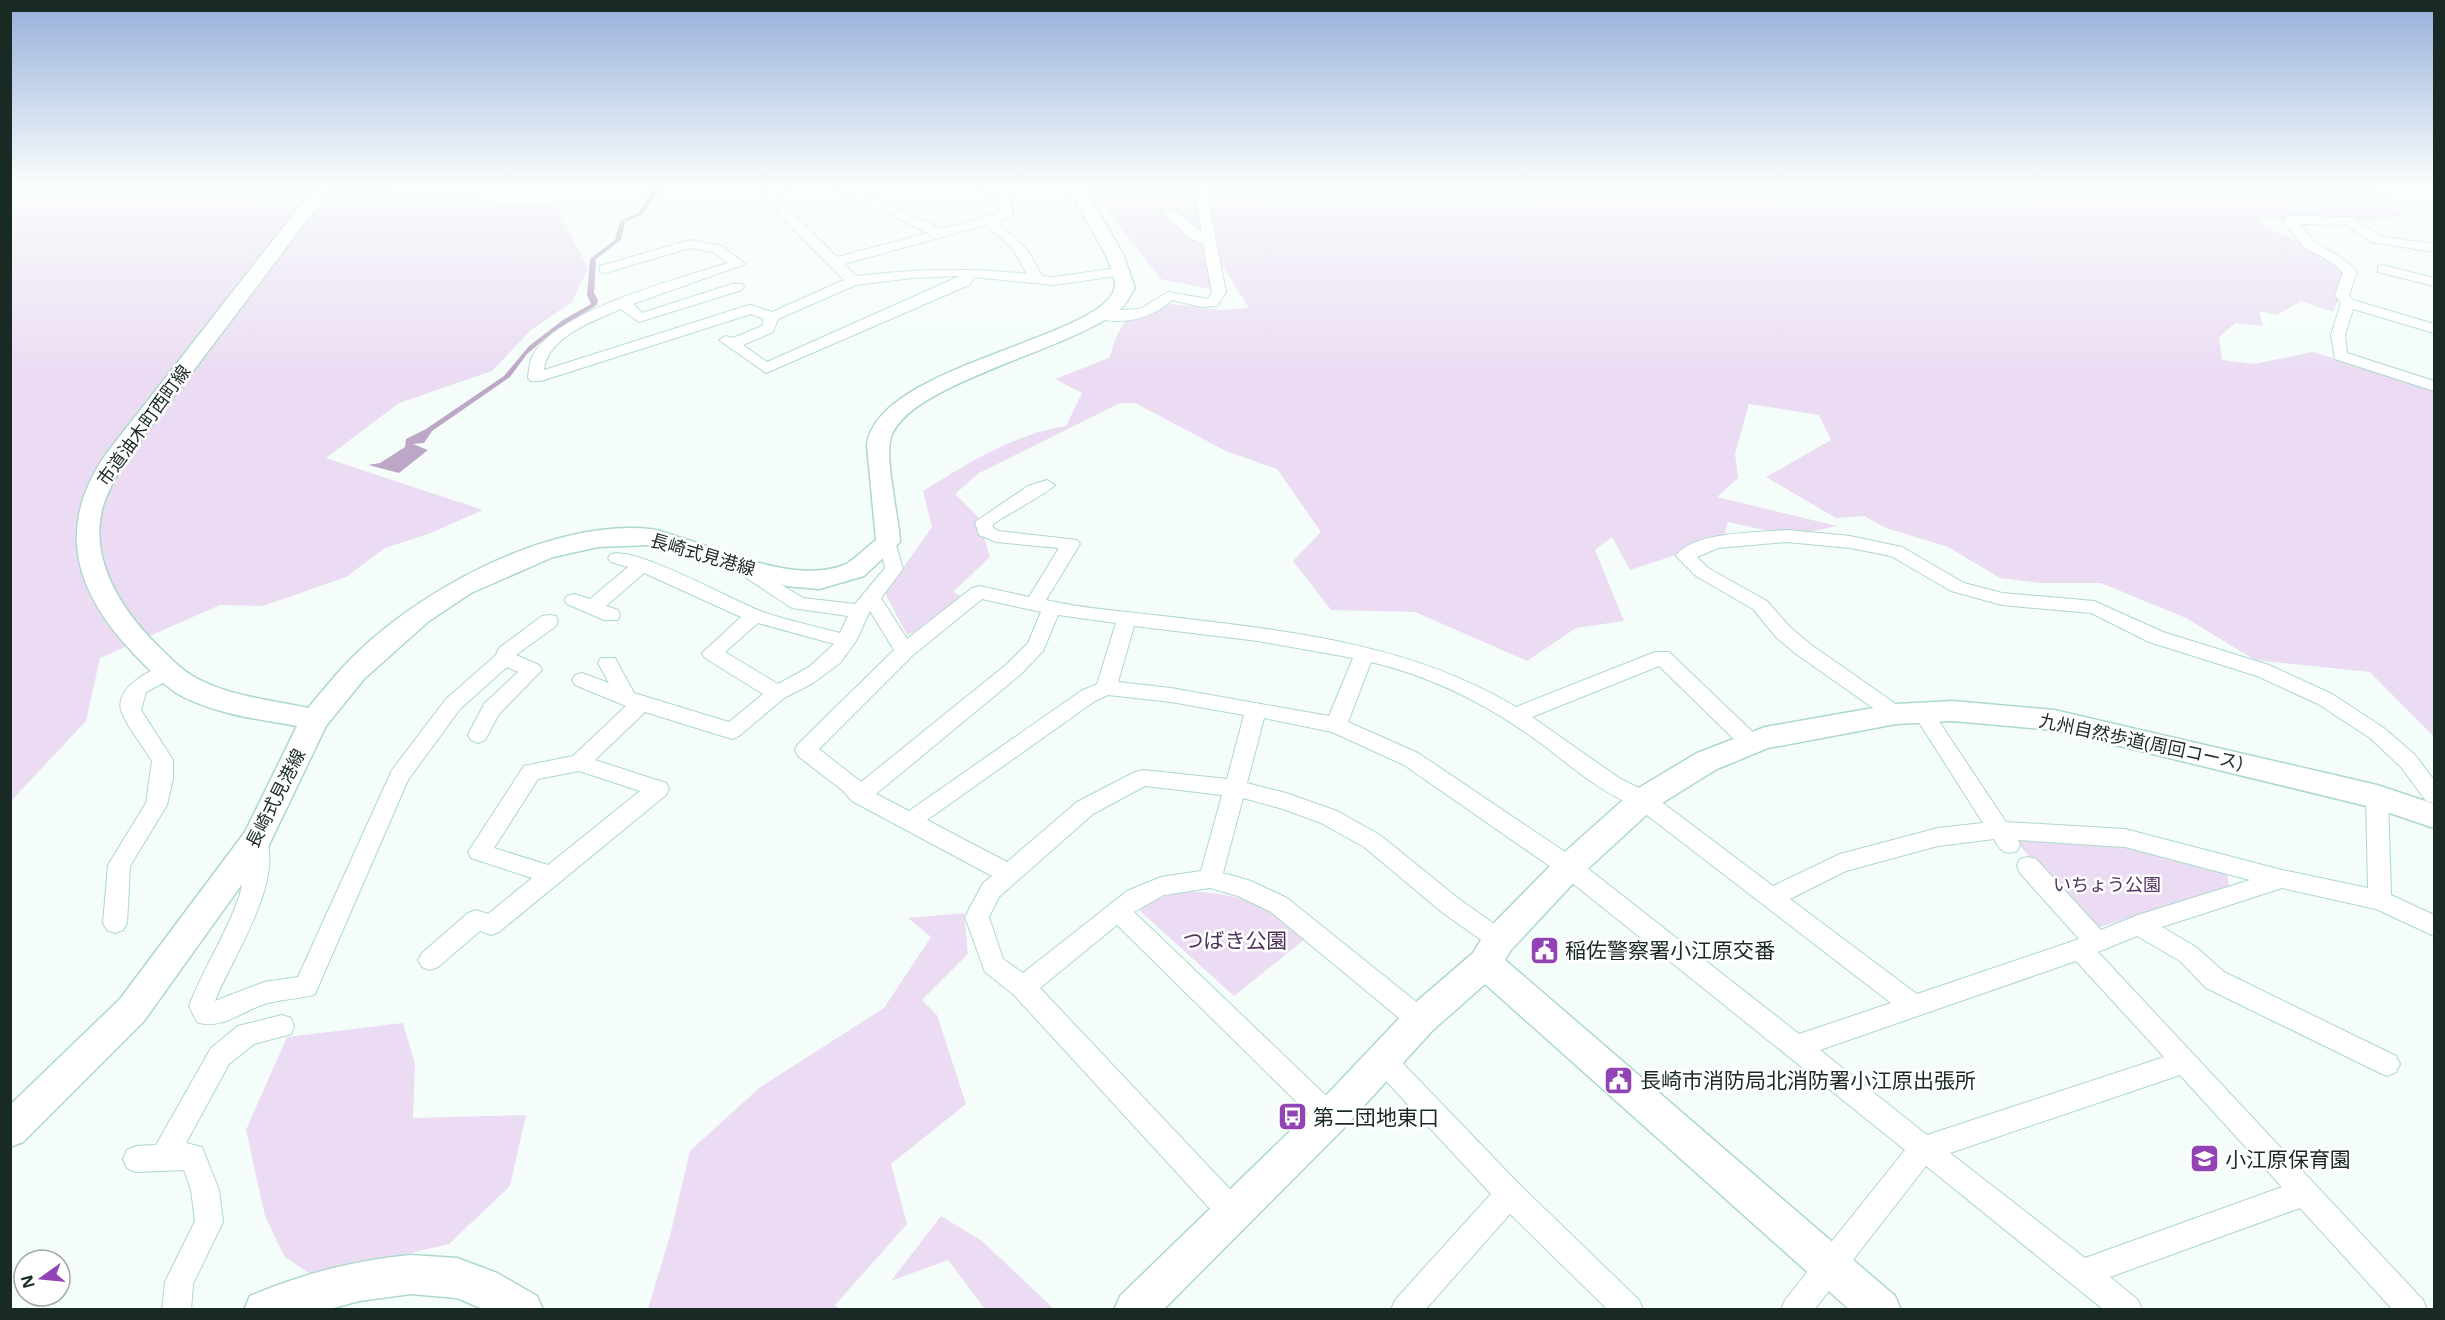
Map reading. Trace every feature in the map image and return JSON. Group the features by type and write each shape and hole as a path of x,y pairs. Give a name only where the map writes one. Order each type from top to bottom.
{"street":[{"name":"市道油木町西町線","path":"276,249 114,459 94,494 88,521 90,555 99,588 122,624 146,652 190,688 250,707 314,720"},
{"path":"605,269 674,249"},
{"path":"715,249 738,264 623,303 557,335 540,354 536,378 751,309 772,316 853,281 912,274 970,272 1054,281 1123,271"},
{"path":"822,249 853,281"},
{"path":"836,262 884,249"},
{"path":"1020,249 1032,263 1036,280"},
{"path":"582,680 634,702 732,731 777,693 794,686 838,654 865,605 894,569 888,542 888,520 878,441 893,415 916,398 943,383 1080,327 1117,304 1126,288 1123,271 1110,249"},
{"path":"1099,315 1123,318 1139,316 1157,308 1168,296 1181,295 1212,303 1219,292 1211,249"},
{"path":"2317,249 2336,259 2350,272 2342,295 2348,303 2434,329"},
{"path":"2383,269 2434,282"},
{"path":"772,316 768,329 730,342 766,368 964,282 970,272"},
{"path":"623,303 639,318 737,287"},
{"path":"2348,303 2338,335 2340,356 2434,386"},
{"path":"860,795 1014,669 1036,646 1043,606 1071,544 996,536 986,531 984,522 1034,490 1047,485"},
{"path":"2004,837 1909,713 1803,649 1760,605 1702,572 1685,556 1717,542 1787,536 1850,542 1896,551 1958,587 2002,599 2094,607 2156,637 2232,663 2262,670 2325,699 2377,733 2408,761 2434,795"},
{"name":"長崎式見港線","path":"10,1130 132,1010 256,840 314,720 354,672 420,615 462,586 546,550 598,539 651,537 786,578 819,581 855,570 888,542"},
{"path":"617,558 642,565 754,615 846,641"},
{"path":"733,562 799,604 865,605 904,651"},
{"path":"611,615 583,604 642,565"},
{"path":"1009,874 860,795 850,784 805,750 904,651 979,592 1043,606 1127,619 1244,632 1365,653 1419,668 1454,682 1513,716 1626,794 1643,800 1912,1005"},
{"path":"754,615 712,653 777,693"},
{"path":"1106,688 1127,619"},
{"path":"256,840 255,881 232,939 205,994 201,1006 206,1014 229,1009 264,993 306,986 399,776 453,704 477,680 505,658 506,653 549,621"},
{"path":"1336,725 1365,653"},
{"path":"1513,716 1662,657 1751,743"},
{"path":"478,735 491,709 532,670 505,658"},
{"path":"608,663 634,702"},
{"path":"115,923 119,866 156,805 162,779 163,760 131,711 132,700 140,687 169,671"},
{"path":"909,822 1088,696 1106,688 1171,695 1336,725 1411,759 1569,867 2128,1310"},
{"path":"579,763 634,702"},
{"path":"1210,879 1256,710"},
{"name":"九州自然歩道(周回コース)","path":"1134,1310 1330,1117 1420,1020 1492,951 1569,867 1643,800 1707,761 1751,743 1798,731 1909,713 1953,711 2054,720 2106,730 2377,797 2434,816"},
{"path":"430,960 476,920 492,925 550,875 658,789 579,763 531,772 479,852 550,875"},
{"path":"1233,1213 1023,987 993,965 977,917 991,890 1085,808 1143,778 1235,788 1297,805 1329,817 1372,841 1452,906 1492,951 1881,1310"},
{"path":"2377,797 2380,900"},
{"path":"1773,897 1840,863 1938,837 2125,838 2282,879 2380,900 2434,926"},
{"path":"2028,866 2088,945 2185,1062 2413,1310"},
{"path":"1023,987 1135,898 1161,886 1210,879 1243,888 1279,905 1420,1020"},
{"path":"1796,1047 2088,945 2138,925 2282,879"},
{"path":"1119,912 1330,1117"},
{"path":"2138,925 2188,954 2216,981 2387,1064"},
{"path":"163,1158 220,1056 247,1034 282,1026"},
{"path":"1384,1061 1509,1194 1629,1310"},
{"path":"1795,1310 1923,1149 2185,1062"},
{"path":"136,1159 193,1156 205,1190 209,1222 178,1282 176,1310"},
{"path":"2082,1273 2304,1193"},
{"path":"1405,1310 1509,1194"},
{"path":"264,1310 304,1294 403,1275 456,1278 505,1297 523,1310"}],"green space":[{"path":"11,249 578,249 588,268 572,302 531,330 492,371 399,403 326,458 483,510 428,534 385,548 346,577 263,606 220,605 100,658 86,721 11,801"},
{"path":"1137,249 2314,249 2333,257 2347,279 2333,312 2301,301 2277,315 2259,311 2263,326 2235,323 2219,337 2222,360 2254,364 2313,352 2434,387 2434,737 2370,672 2255,660 2186,618 2101,583 2041,583 2000,578 1948,547 1886,528 1864,516 1836,518 1766,477 1831,440 1819,415 1749,404 1735,453 1738,478 1717,497 1837,526 1792,536 1728,522 1721,548 1703,546 1630,570 1612,537 1595,550 1624,621 1576,628 1527,661 1415,612 1331,610 1293,561 1321,532 1277,469 1226,451 1135,403 1120,403 979,473 955,494 978,517 990,557 953,592 976,605 907,635 885,593 932,527 923,491 992,451 1028,436 1066,426 1082,393 1055,379 1109,358 1117,335 1132,310 1172,304 1220,310 1249,308 1221,263 1209,289 1161,279"},
{"name":"いちょう公園","path":"2014,839 2125,846 2227,872 2229,886 2094,929"},
{"name":"つばき公園","path":"1184,891 1221,894 1250,902 1275,916 1304,940 1234,996 1139,910 1148,901"},
{"path":"964,913 968,954 922,1000 937,1015 966,1104 891,1164 907,1224 835,1305 839,1309 648,1309 671,1232 690,1151 759,1088 884,1008 931,937 908,918"},
{"path":"403,1023 415,1064 413,1118 526,1115 510,1186 449,1244 313,1276 284,1256 265,1216 246,1130 287,1037"},
{"path":"941,1216 982,1241 1054,1309 985,1309 948,1260 891,1281"}],"shaded area":[{"path":"604,249 610,249 596,259 594,293 598,300 597,305 553,332 527,354 510,377 432,431 424,443 413,444 428,450 399,473 368,465 380,463 405,447 406,439 426,429 504,376 529,346 563,320 591,304 587,295 590,259"}],"place":[{"name":"稲佐警察署小江原交番","path":"1544,950"},
{"name":"長崎市消防局北消防署小江原出張所","path":"1619,1080"},
{"name":"第二団地東口","path":"1292,1117"},
{"name":"小江原保育園","path":"2204,1159"}]}
